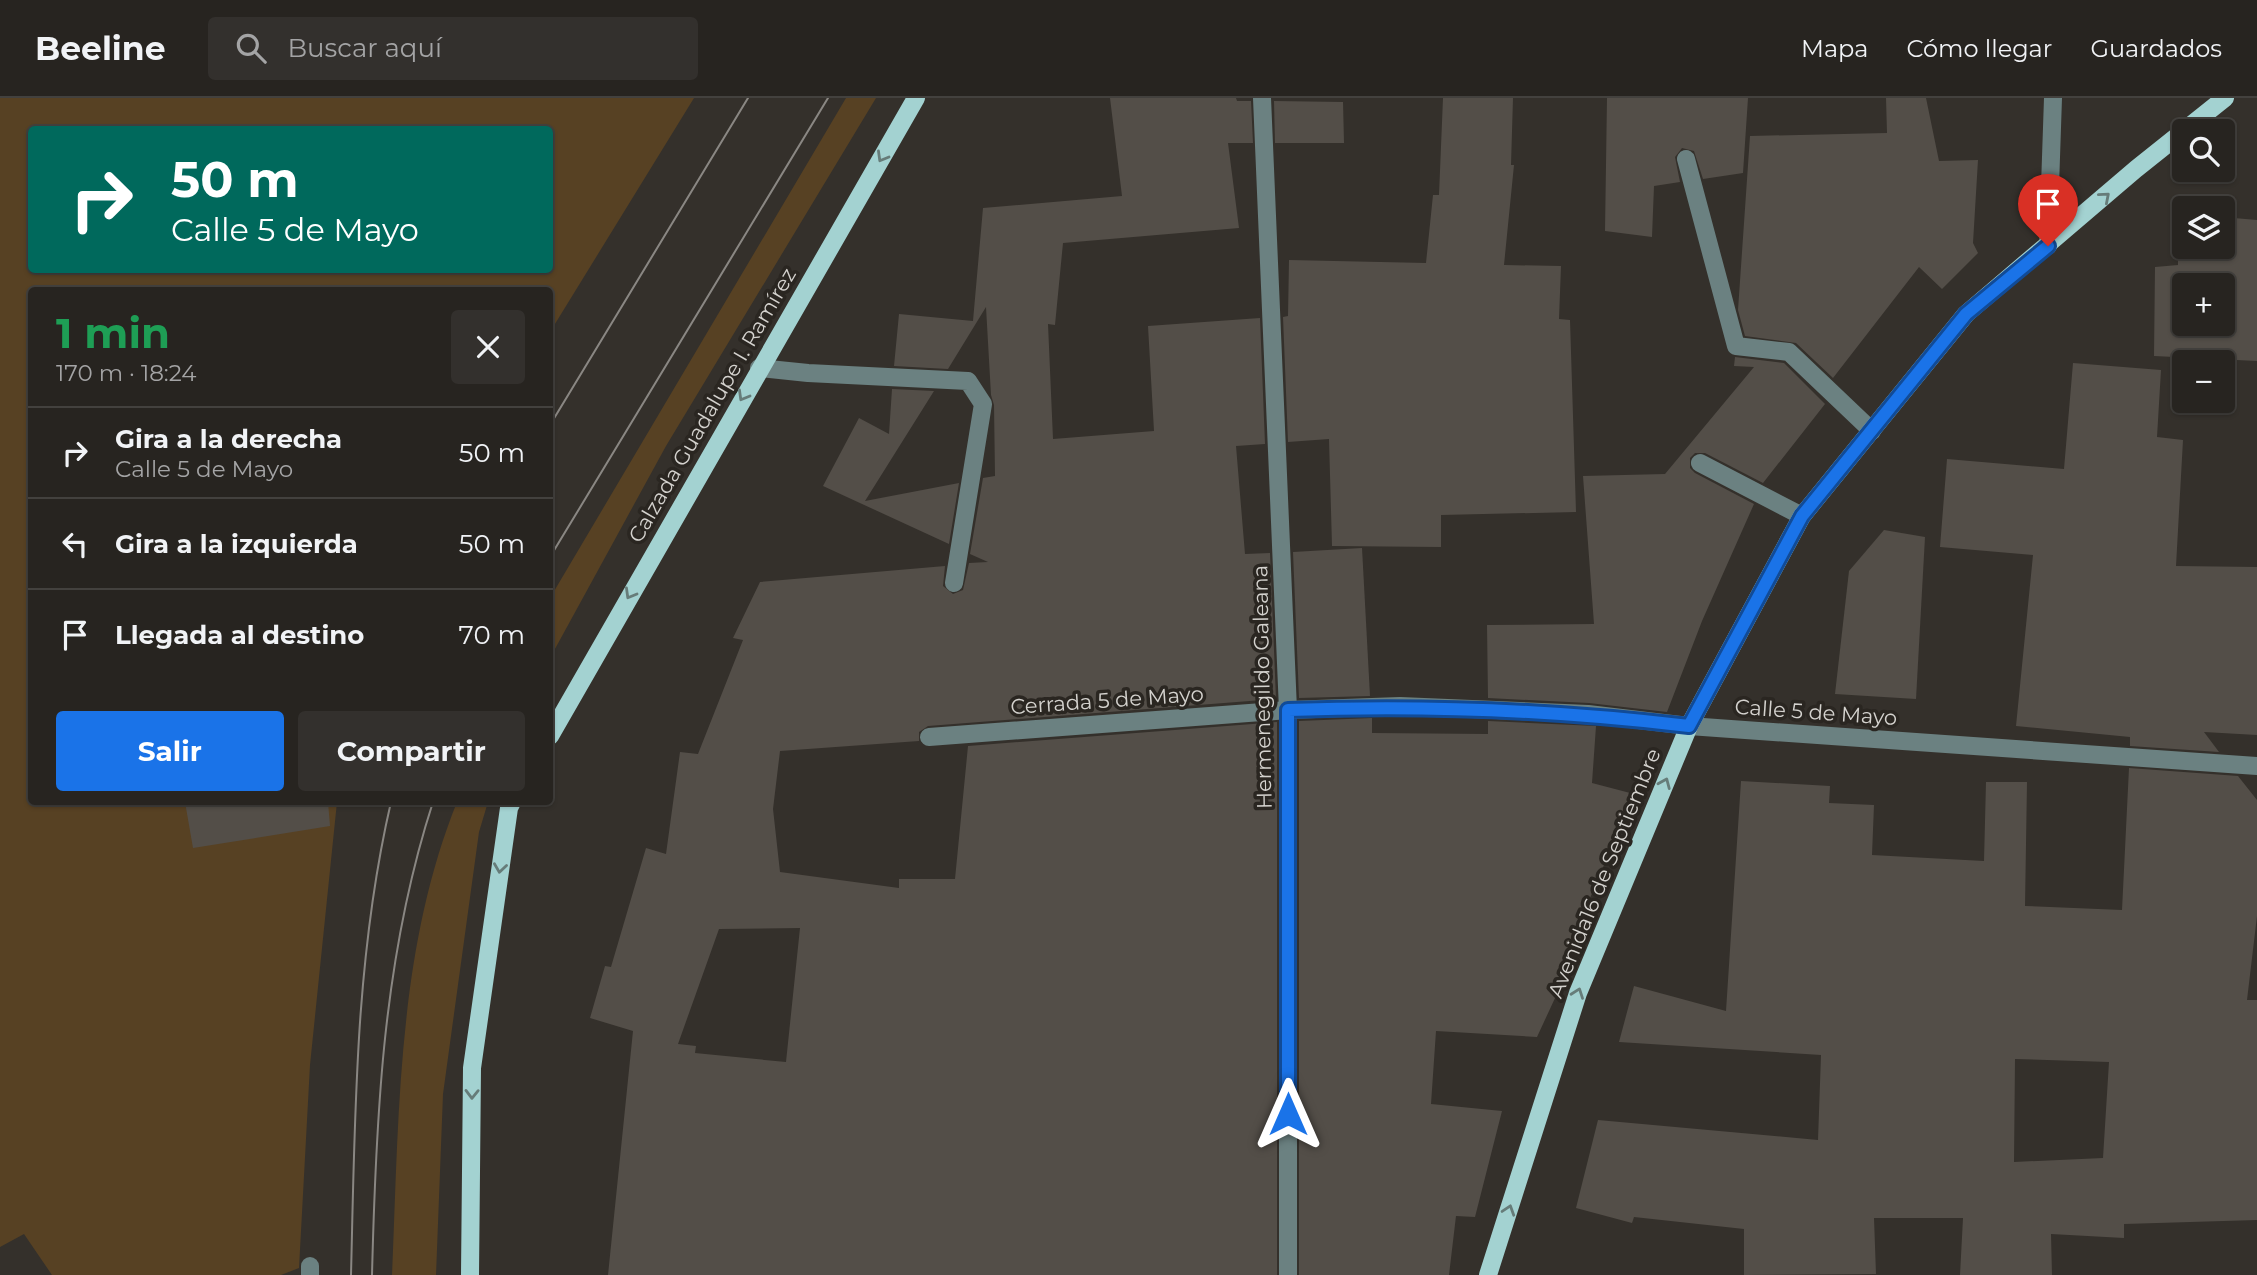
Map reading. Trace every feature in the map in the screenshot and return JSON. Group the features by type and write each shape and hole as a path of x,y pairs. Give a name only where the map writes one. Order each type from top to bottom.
{"main road":[{"name":"Calzada Guadalupe I. Ramírez","path":"553,731 916,98"},
{"name":"Avenida16 de Septiembre","path":"1488,1275 1577,993 1689,726 1802,516 1966,314 2136,169 2225,98"},
{"path":"470,1275 472,1068 510,805"}],"street":[{"name":"Hermenegildo Galeana","path":"1262,98 1288,710 1288,1275"},
{"path":"2048,246 2053,98"},
{"path":"1686,159 1736,346 1789,352 1872,431"},
{"path":"759,368 968,381 983,404 954,583"},
{"path":"1700,463 1802,516"},
{"name":"Calle 5 de Mayo","path":"1288,710 1400,706 1588,714 1689,726 2257,766"},
{"name":"Cerrada 5 de Mayo","path":"929,737 1288,710"}],"shaded area":[{"path":"0,98 694,98 553,327 553,287 28,287 28,805 337,805 310,1065 299,1268 281,1275 52,1275 24,1234 0,1247"},
{"path":"846,98 876,98 666,446 553,653 553,593"},
{"path":"456,805 487,805 479,832 443,1094 436,1275 392,1275 405,1035 412,975 437,859"}],"building":[{"path":"1110,98 1236,98 1237,101 1251,101 1253,143 1228,143 1239,228 1063,243 1055,325 1048,324 1053,439 1154,431 1148,326 1260,318 1265,444 1236,446 1245,554 1270,553 1276,699 928,726 919,732 919,741 780,751 773,809 780,872 899,888 899,879 955,879 968,746 1277,722 1277,1275 608,1275 633,1031 590,1018 605,966 611,967 646,848 666,854 680,752 698,754 743,640 733,638 760,582 945,566 943,586 953,594 963,590 969,563 988,562 970,554 983,478 995,476 994,405 991,395 986,307 948,369 894,366 899,314 973,321 983,208 1122,196","holes":["800,928 786,1062 695,1053 696,1046 678,1044 719,929"]},
{"path":"1443,98 1513,98 1511,165 1514,165 1504,265 1561,266 1559,319 1570,320 1576,512 1441,515 1441,547 1332,546 1329,439 1288,442 1283,317 1288,316 1289,260 1426,263 1433,195 1439,195"},
{"path":"1607,98 1748,98 1743,173 1703,179 1694,151 1682,148 1675,157 1680,182 1654,186 1652,237 1605,231"},
{"path":"1886,98 1926,98 1939,161 1978,160 1973,243 1978,253 1942,289 1919,267 1833,378 1796,343 1745,336 1738,310 1750,136 1887,133"},
{"path":"1274,101 1343,102 1344,143 1275,143"},
{"path":"2235,218 2257,220 2257,361 2235,360 2235,350 2172,350 2172,357 2154,356 2155,267 2178,265 2178,259 2235,259"},
{"path":"1735,357 1784,363 1825,404 1763,483 1705,453 1695,453 1690,458 1690,468 1695,473 1754,504 1702,621 1667,712 1589,703 1488,698 1487,625 1594,624 1583,476 1665,474 1754,367 1734,366"},
{"path":"2073,363 2161,370 2157,437 2183,440 2176,566 2257,567 2257,735 2204,732 2219,752 2130,746 2130,737 2016,726 2033,555 1940,547 1947,459 2064,469"},
{"path":"892,389 934,391 865,501 959,483 949,544 823,486 859,418 889,434"},
{"path":"1884,530 1925,537 1916,699 1835,694 1849,571"},
{"path":"1362,548 1370,696 1299,698 1293,552"},
{"path":"1372,718 1372,733 1488,734 1488,721 1596,726 1592,783 1634,794 1560,969 1568,970 1537,1037 1436,1031 1431,1104 1502,1111 1475,1217 1456,1216 1449,1275 1299,1275 1299,721"},
{"path":"2129,768 2238,776 2257,800 2257,916 2247,1000 2257,1000 2257,1220 2124,1224 2124,1238 2051,1234 2052,1275 1960,1275 1963,1218 1874,1218 1876,1274 1744,1275 1744,1229 1634,1217 1632,1223 1576,1208 1598,1120 1818,1140 1821,1055 1619,1042 1634,986 1726,1011 1741,781 1830,786 1829,803 1874,805 1872,855 1984,861 1986,782 2027,782 2025,906 2122,910","holes":["2015,1059 2109,1062 2103,1158 2014,1162"]},
{"path":"186,805 328,805 330,826 193,848"}],"tram line":[{"path":"553,420 748,98"},
{"path":"553,552 828,98"},
{"path":"351,1275 359,1037 370,919 390,805"},
{"path":"372,1275 376,1155 385,1036 403,918 432,805"}],"route":[{"path":"1288,1114 1288,710 1400,706 1507,710 1588,714 1689,726 1802,516 1966,314 2048,246"}]}
